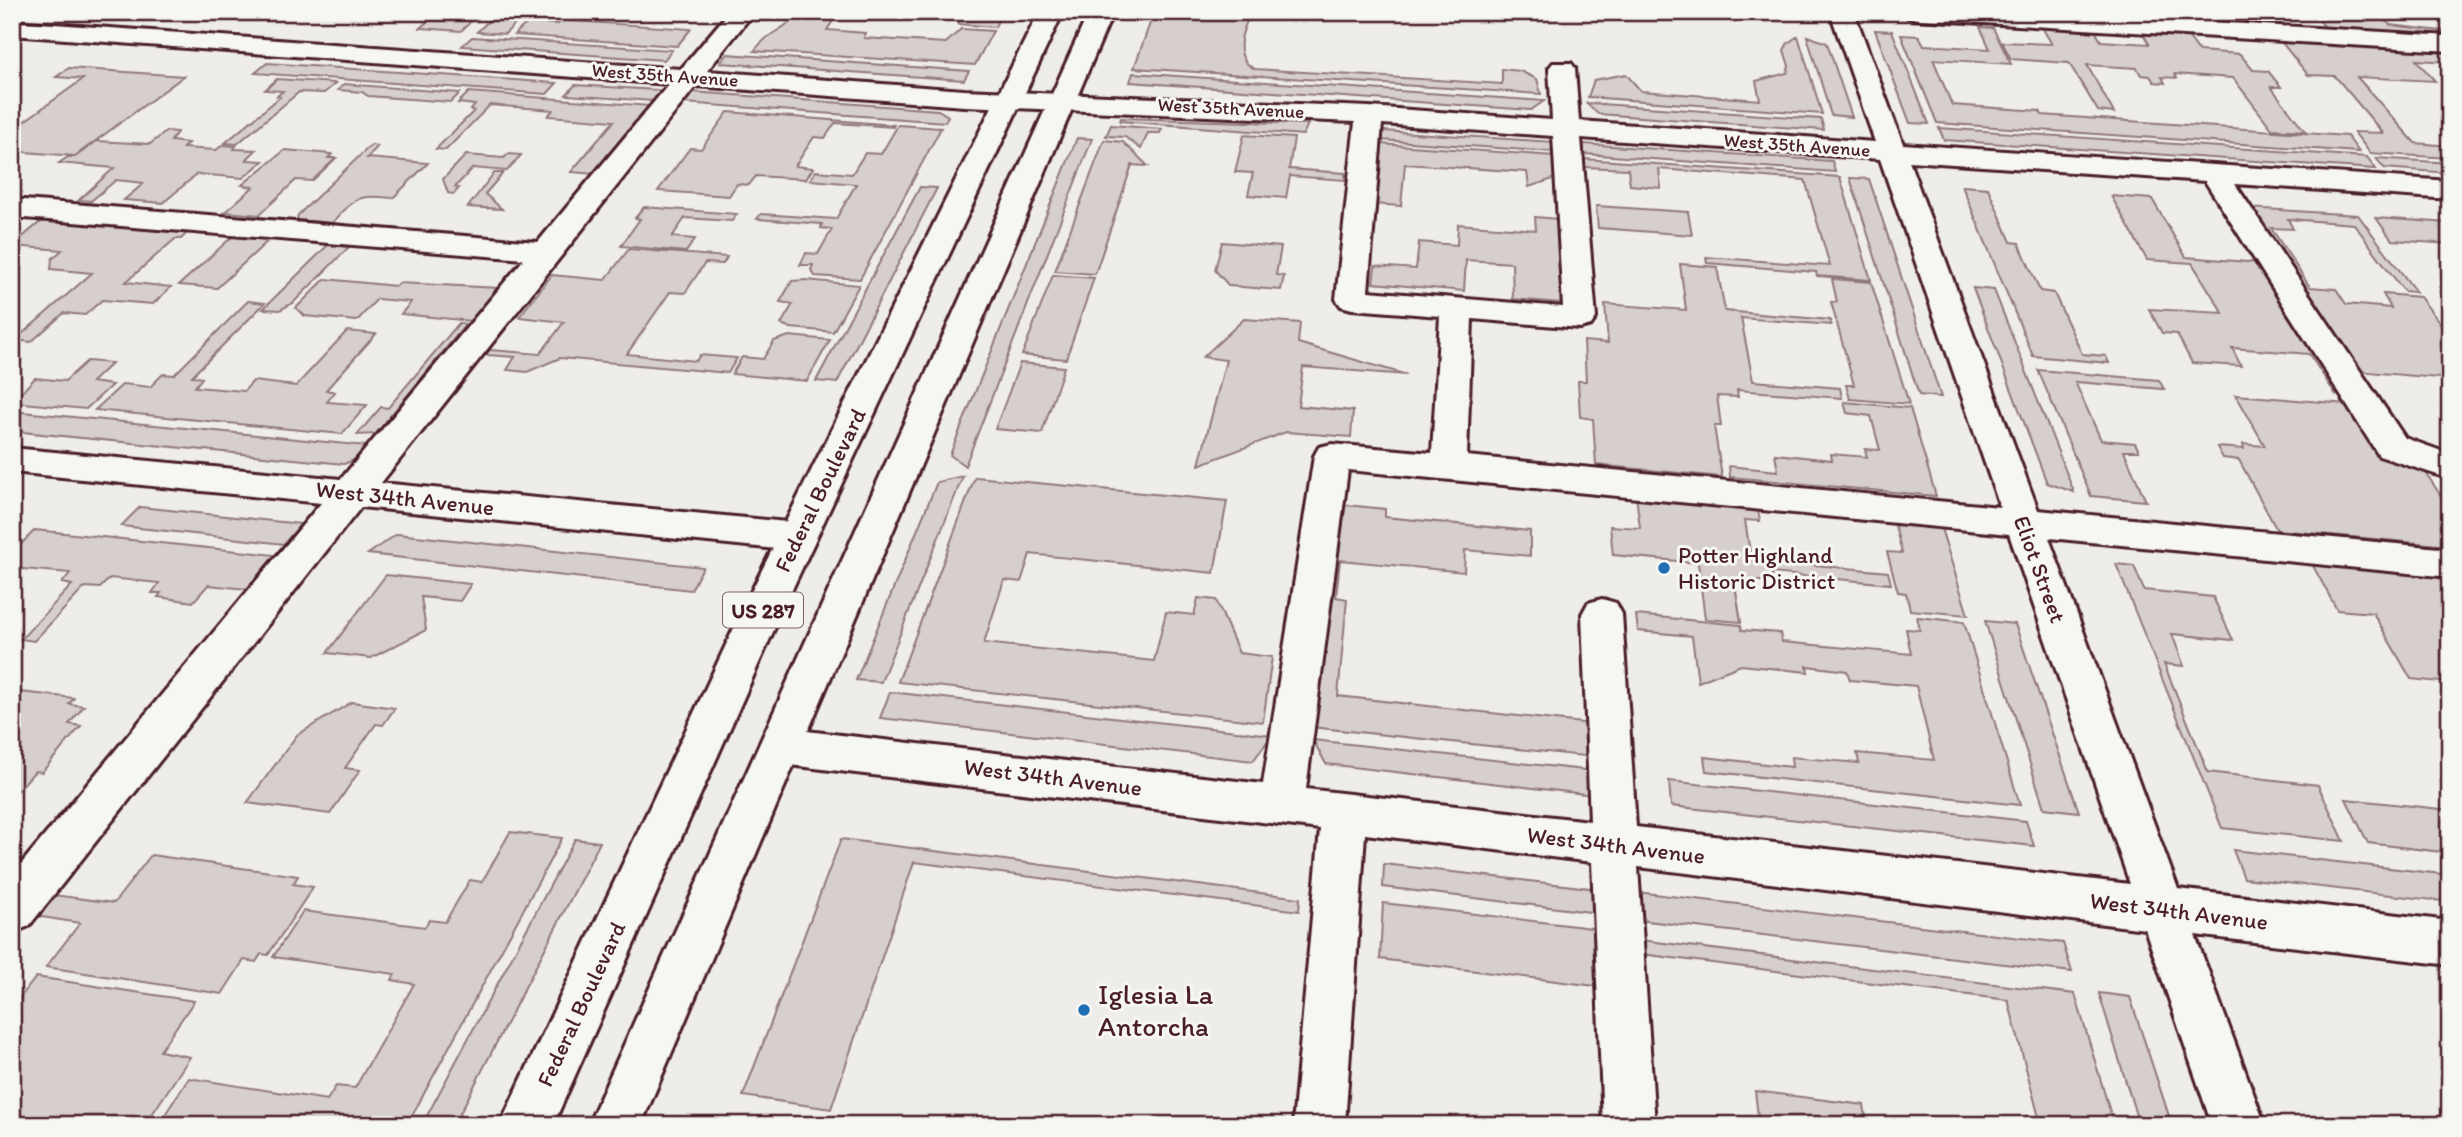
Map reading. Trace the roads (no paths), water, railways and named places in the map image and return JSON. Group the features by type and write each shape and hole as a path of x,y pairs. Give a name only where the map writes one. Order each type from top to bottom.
{"street":[{"path":"12,911 29,866 351,493 742,12"},
{"name":"Federal Boulevard","path":"526,1125 797,537 1051,12"},
{"name":"US 287","path":"614,1125 1101,12"},
{"name":"Eliot Street","path":"1842,12 2239,1125"},
{"path":"1917,12 2193,21 2450,44"},
{"name":"West 35th Avenue","path":"12,28 1009,99 1369,116 2449,191"},
{"path":"1369,116 1352,299 1580,318 1562,68"},
{"path":"2214,174 2392,447 2450,467"},
{"path":"12,208 547,252"},
{"path":"1449,466 1456,308"},
{"path":"1282,804 1332,456 2450,564"},
{"name":"West 34th Avenue","path":"12,460 797,537"},
{"path":"1602,614 1629,1125"},
{"name":"West 34th Avenue","path":"781,746 2450,943"},
{"path":"1319,1125 1344,812"}],"place":[{"name":"Potter Highland Historic District","path":"1664,568"},
{"name":"Iglesia La Antorcha","path":"1084,1010"}]}
